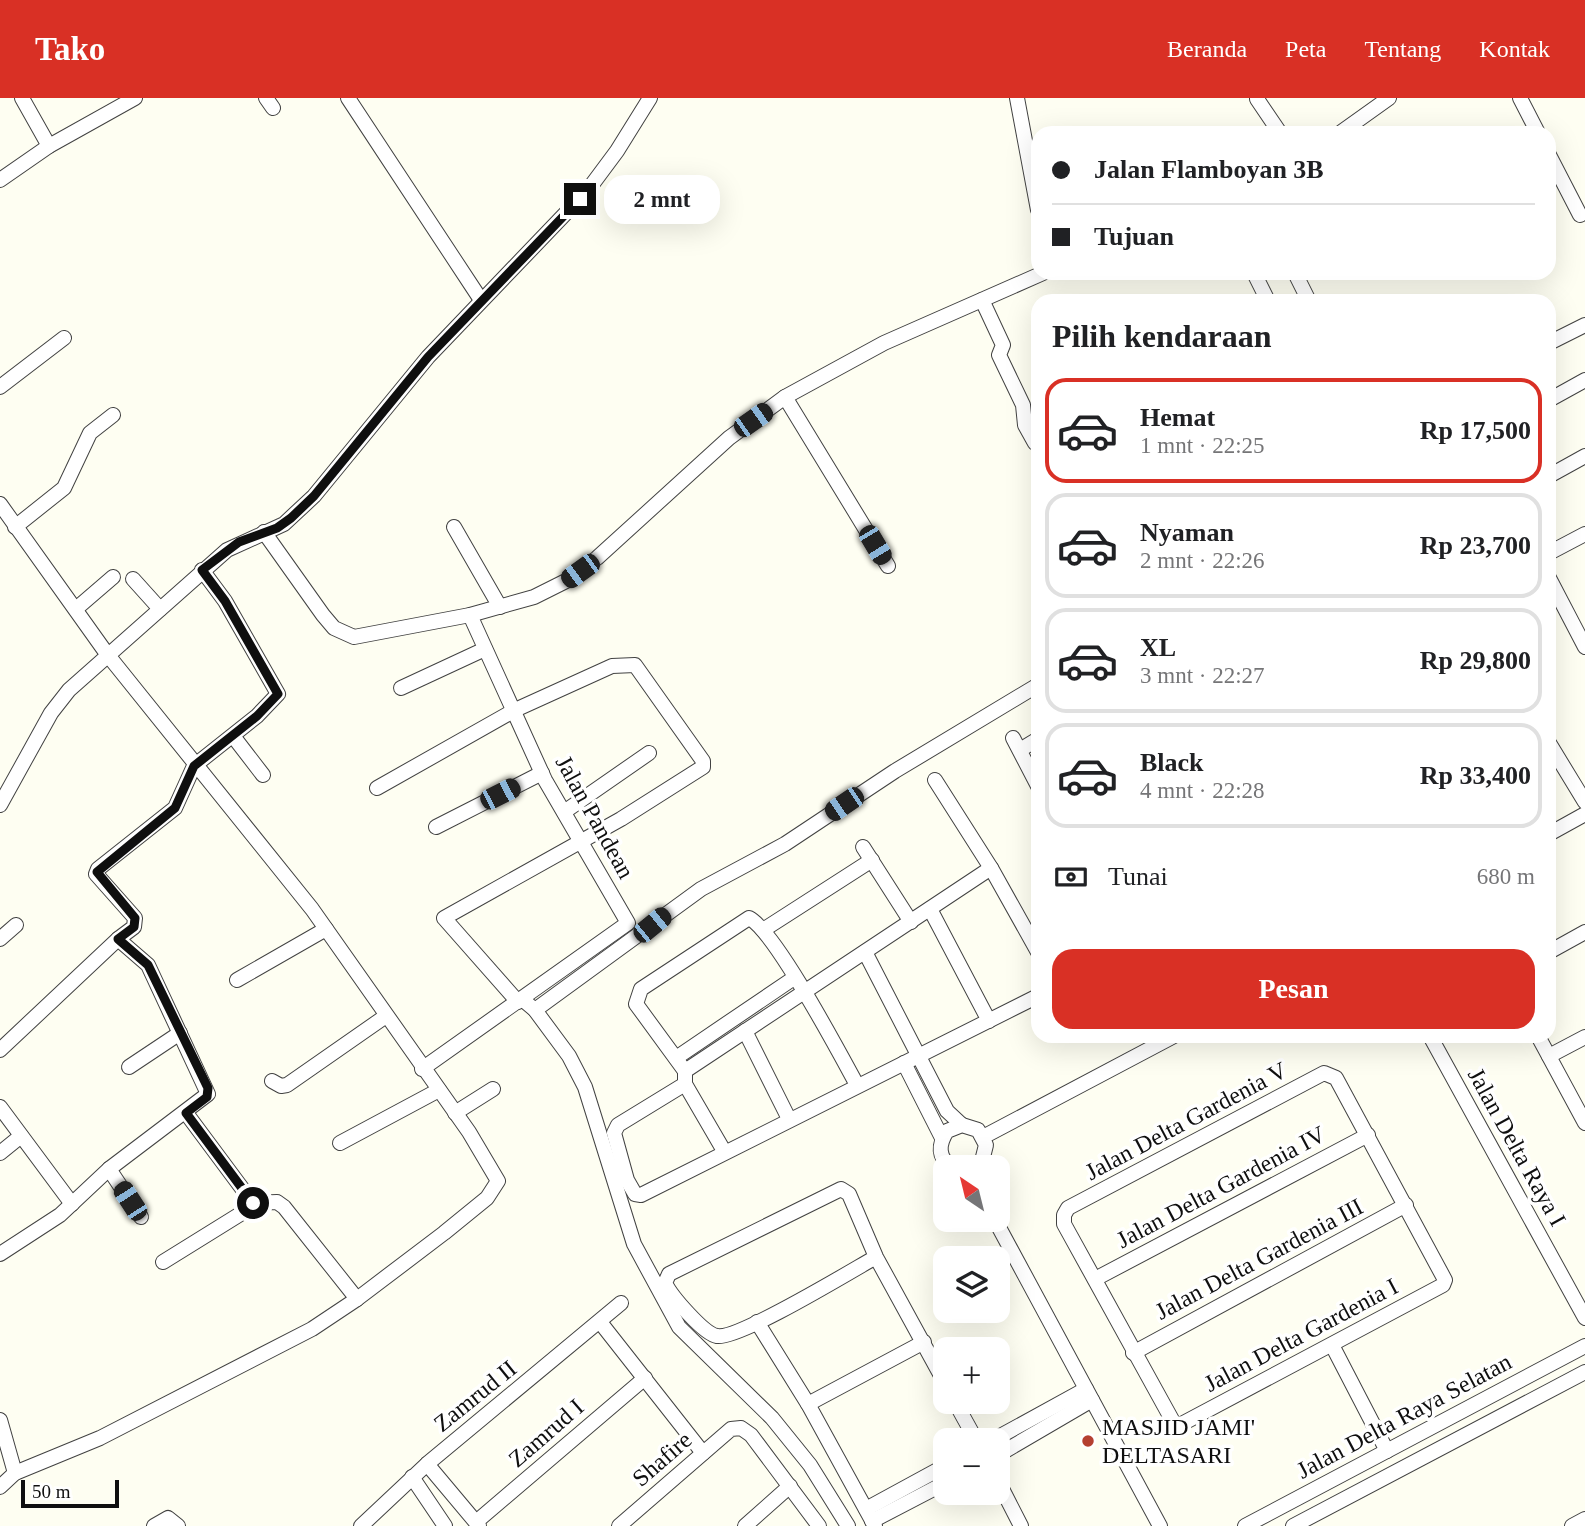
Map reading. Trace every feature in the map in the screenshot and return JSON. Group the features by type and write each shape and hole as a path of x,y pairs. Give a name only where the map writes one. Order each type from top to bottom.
{"street":[{"path":"22,98 49,146"},
{"path":"0,180 49,146 135,98"},
{"path":"348,98 481,300"},
{"path":"1017,98 1031,173"},
{"path":"1350,126 1389,98"},
{"path":"1520,98 1534,126"},
{"path":"1257,99 1275,126"},
{"path":"0,805 60,701 107,654 202,570 239,542 284,524 314,496 428,357 589,190 646,100"},
{"path":"1556,169 1580,215"},
{"path":"264,532 323,615 334,628 344,634 365,636 470,615 534,597 568,580 613,544 729,438 785,397 884,343 1031,278"},
{"path":"982,300 1003,345 999,355 1023,405 1025,425 1031,436"},
{"path":"1556,340 1585,325"},
{"path":"0,387 64,338"},
{"path":"1556,396 1585,380"},
{"path":"785,397 888,566"},
{"path":"15,527 64,488 89,435 113,415"},
{"path":"1556,472 1585,456"},
{"path":"0,504 77,608 107,654 326,929 497,1175 497,1184 487,1198 357,1299 312,1329 100,1438 15,1473 0,1487"},
{"path":"454,527 500,607"},
{"path":"1556,549 1585,534"},
{"path":"0,1050 134,927 135,918 99,878 98,869 175,808 194,766 233,736 278,694 225,601 202,570"},
{"path":"77,608 113,577"},
{"path":"133,579 160,609"},
{"path":"1556,588 1579,619 1585,647"},
{"name":"Jalan Pandean","path":"470,615 542,773 628,923 516,1003"},
{"path":"401,688 485,649"},
{"path":"377,788 515,710 612,666 630,663 635,665 704,765 581,842 444,918 516,1003 536,1010 569,1056 585,1087 634,1244 679,1326 772,1418 810,1465 848,1526"},
{"path":"536,1010 701,889 785,844 895,771 1031,689"},
{"path":"233,736 263,775"},
{"path":"1031,741 1017,744 1031,772"},
{"path":"564,813 649,753"},
{"path":"1556,754 1585,802"},
{"path":"436,827 542,773"},
{"path":"935,780 1031,940"},
{"path":"1556,830 1585,814"},
{"path":"763,930 868,854 911,922"},
{"path":"990,868 745,1031 615,1128 614,1133 632,1190 641,1195 724,1151 1031,1000"},
{"path":"930,909 989,1021"},
{"path":"724,1151 676,1058 636,1004 641,989 743,920 753,920 763,930 804,993 857,1085"},
{"path":"0,939 16,925"},
{"path":"237,981 326,929"},
{"path":"1556,947 1585,932"},
{"path":"0,1254 72,1204 109,1169 209,1093 148,965 118,939"},
{"path":"865,953 942,1139 942,1155"},
{"path":"676,1058 794,978"},
{"path":"422,1069 516,1003"},
{"path":"272,1081 279,1086 287,1085 386,1016"},
{"path":"745,1031 789,1119"},
{"path":"129,1067 180,1032"},
{"path":"1549,1056 1585,1037"},
{"path":"983,1137 1161,1043"},
{"name":"Jalan Delta Raya I","path":"1434,1043 1585,1318"},
{"path":"1542,1043 1585,1123"},
{"path":"911,1060 947,1111 962,1125 978,1130 983,1137 984,1155"},
{"name":"Jalan Delta Gardenia V","path":"1094,1279 1064,1224 1064,1215 1068,1208 1324,1073 1336,1077 1368,1135"},
{"path":"455,1113 493,1089"},
{"path":"340,1143 439,1090"},
{"path":"0,1107 72,1204"},
{"path":"186,1113 253,1203"},
{"path":"942,1139 947,1132 962,1125"},
{"path":"1368,1135 1406,1205"},
{"name":"Jalan Delta Gardenia IV","path":"1094,1279 1368,1135"},
{"path":"0,1153 21,1136"},
{"path":"109,1169 141,1217"},
{"path":"876,1257 757,1322 725,1335 714,1336 668,1289 666,1279 669,1273 836,1189 849,1194 876,1257 933,1360"},
{"path":"253,1203 277,1202 284,1207 357,1299"},
{"path":"163,1262 250,1208 253,1203"},
{"name":"Jalan Delta Gardenia I","path":"1133,1353 1172,1425 1180,1426 1332,1345 1443,1284 1445,1276 1406,1205"},
{"name":"Jalan Delta Gardenia III","path":"1133,1353 1406,1205"},
{"path":"1001,1232 1160,1526"},
{"path":"1094,1279 1133,1353"},
{"name":"Zamrud II","path":"361,1526 427,1464 621,1303"},
{"path":"600,1322 703,1453"},
{"path":"757,1322 808,1404 871,1518"},
{"path":"808,1404 924,1342"},
{"path":"1332,1345 1387,1451"},
{"name":"Jalan Delta Raya Selatan","path":"1245,1526 1585,1346"},
{"name":"Jalan Delta Raya Selatan","path":"1293,1526 1585,1372"},
{"name":"Zamrud I","path":"478,1524 645,1378"},
{"path":"1010,1432 1089,1395"},
{"path":"1010,1447 1089,1395"},
{"path":"0,1420 15,1473"},
{"name":"Shafire","path":"619,1526 735,1428 746,1429 790,1486"},
{"path":"427,1464 478,1524"},
{"path":"871,1518 933,1474"},
{"path":"412,1478 445,1526"},
{"path":"745,1526 790,1486 819,1526"},
{"path":"871,1518 933,1489"},
{"path":"1010,1504 1021,1526"},
{"path":"154,1526 168,1518 178,1526"},
{"path":"1572,1526 1585,1519"}],"place":[{"name":"MASJID JAMI' DELTASARI","path":"1088,1441"}],"route":[{"path":"253,1203 186,1113 207,1097 208,1088 148,965 118,939 134,927 135,918 96,874 98,869 175,808 180,790 194,766 257,716 278,694 225,601 202,570 239,542 284,524 314,496 428,357 580,199"}]}
